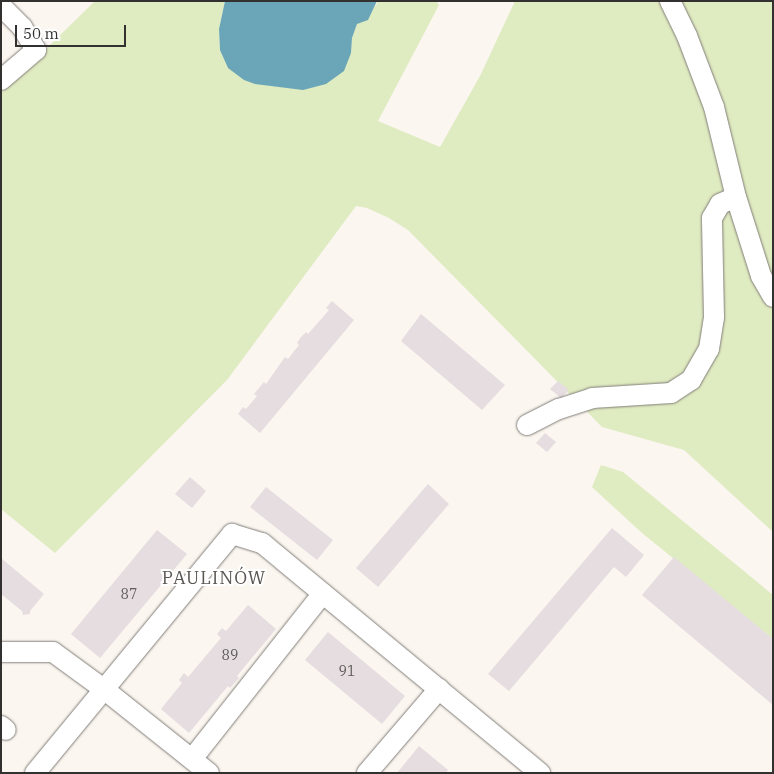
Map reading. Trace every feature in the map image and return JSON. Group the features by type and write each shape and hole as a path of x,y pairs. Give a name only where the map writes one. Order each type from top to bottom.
{"street":[{"path":"670,1 687,36 714,107 736,197 761,276 773,297"},
{"path":"1,6 22,27 36,50 1,80"},
{"path":"527,425 559,408 592,398 671,393 691,380 709,349 714,317 712,218 720,204 736,197"},
{"path":"35,773 232,534 262,543 439,689 528,769"},
{"path":"192,759 323,593"},
{"path":"1,652 53,652 105,690 209,773"},
{"path":"367,773 439,689"}],"green space":[{"path":"95,1 225,1 219,29 220,49 228,68 351,53 352,38 357,24 377,4 377,1 436,1 439,5 378,121 440,147 480,76 515,1 773,1 773,532 684,450 602,427 408,230 389,218 367,208 356,206 227,380 55,553 1,509 1,93"},
{"path":"601,465 623,472 773,595 773,639 642,533 592,487"}],"water":[{"path":"225,1 377,1 368,20 357,24 352,38 351,53 344,71 326,84 303,90 255,84 244,80 228,68 220,50 219,29"}],"building":[{"path":"332,301 354,320 260,433 238,414 243,407 246,409 257,396 254,394 264,382 266,384 285,357 288,359 299,345 297,343 301,337 306,332 308,334 329,310 326,308"},
{"path":"421,314 505,385 482,410 401,341"},
{"path":"558,381 569,390 561,398 550,389"},
{"path":"545,433 556,442 547,452 536,443"},
{"path":"190,477 206,491 192,508 175,494"},
{"path":"428,484 449,504 378,587 356,568"},
{"path":"266,487 333,540 317,560 250,507"},
{"path":"612,528 644,555 626,577 614,567 509,691 488,674"},
{"path":"157,530 187,554 100,658 71,634"},
{"path":"674,557 773,639 773,705 642,595"},
{"path":"1,558 44,594 30,611 30,614 23,615 22,611 1,594"},
{"path":"248,605 276,629 237,676 239,678 230,688 228,686 189,733 161,709 182,683 179,680 184,673 188,677 221,638 217,634 222,628 226,631"},
{"path":"328,632 405,696 382,724 305,660"},
{"path":"419,746 448,770 446,773 397,773"}],"district":[{"name":"PAULINÓW","path":"214,578"}]}
